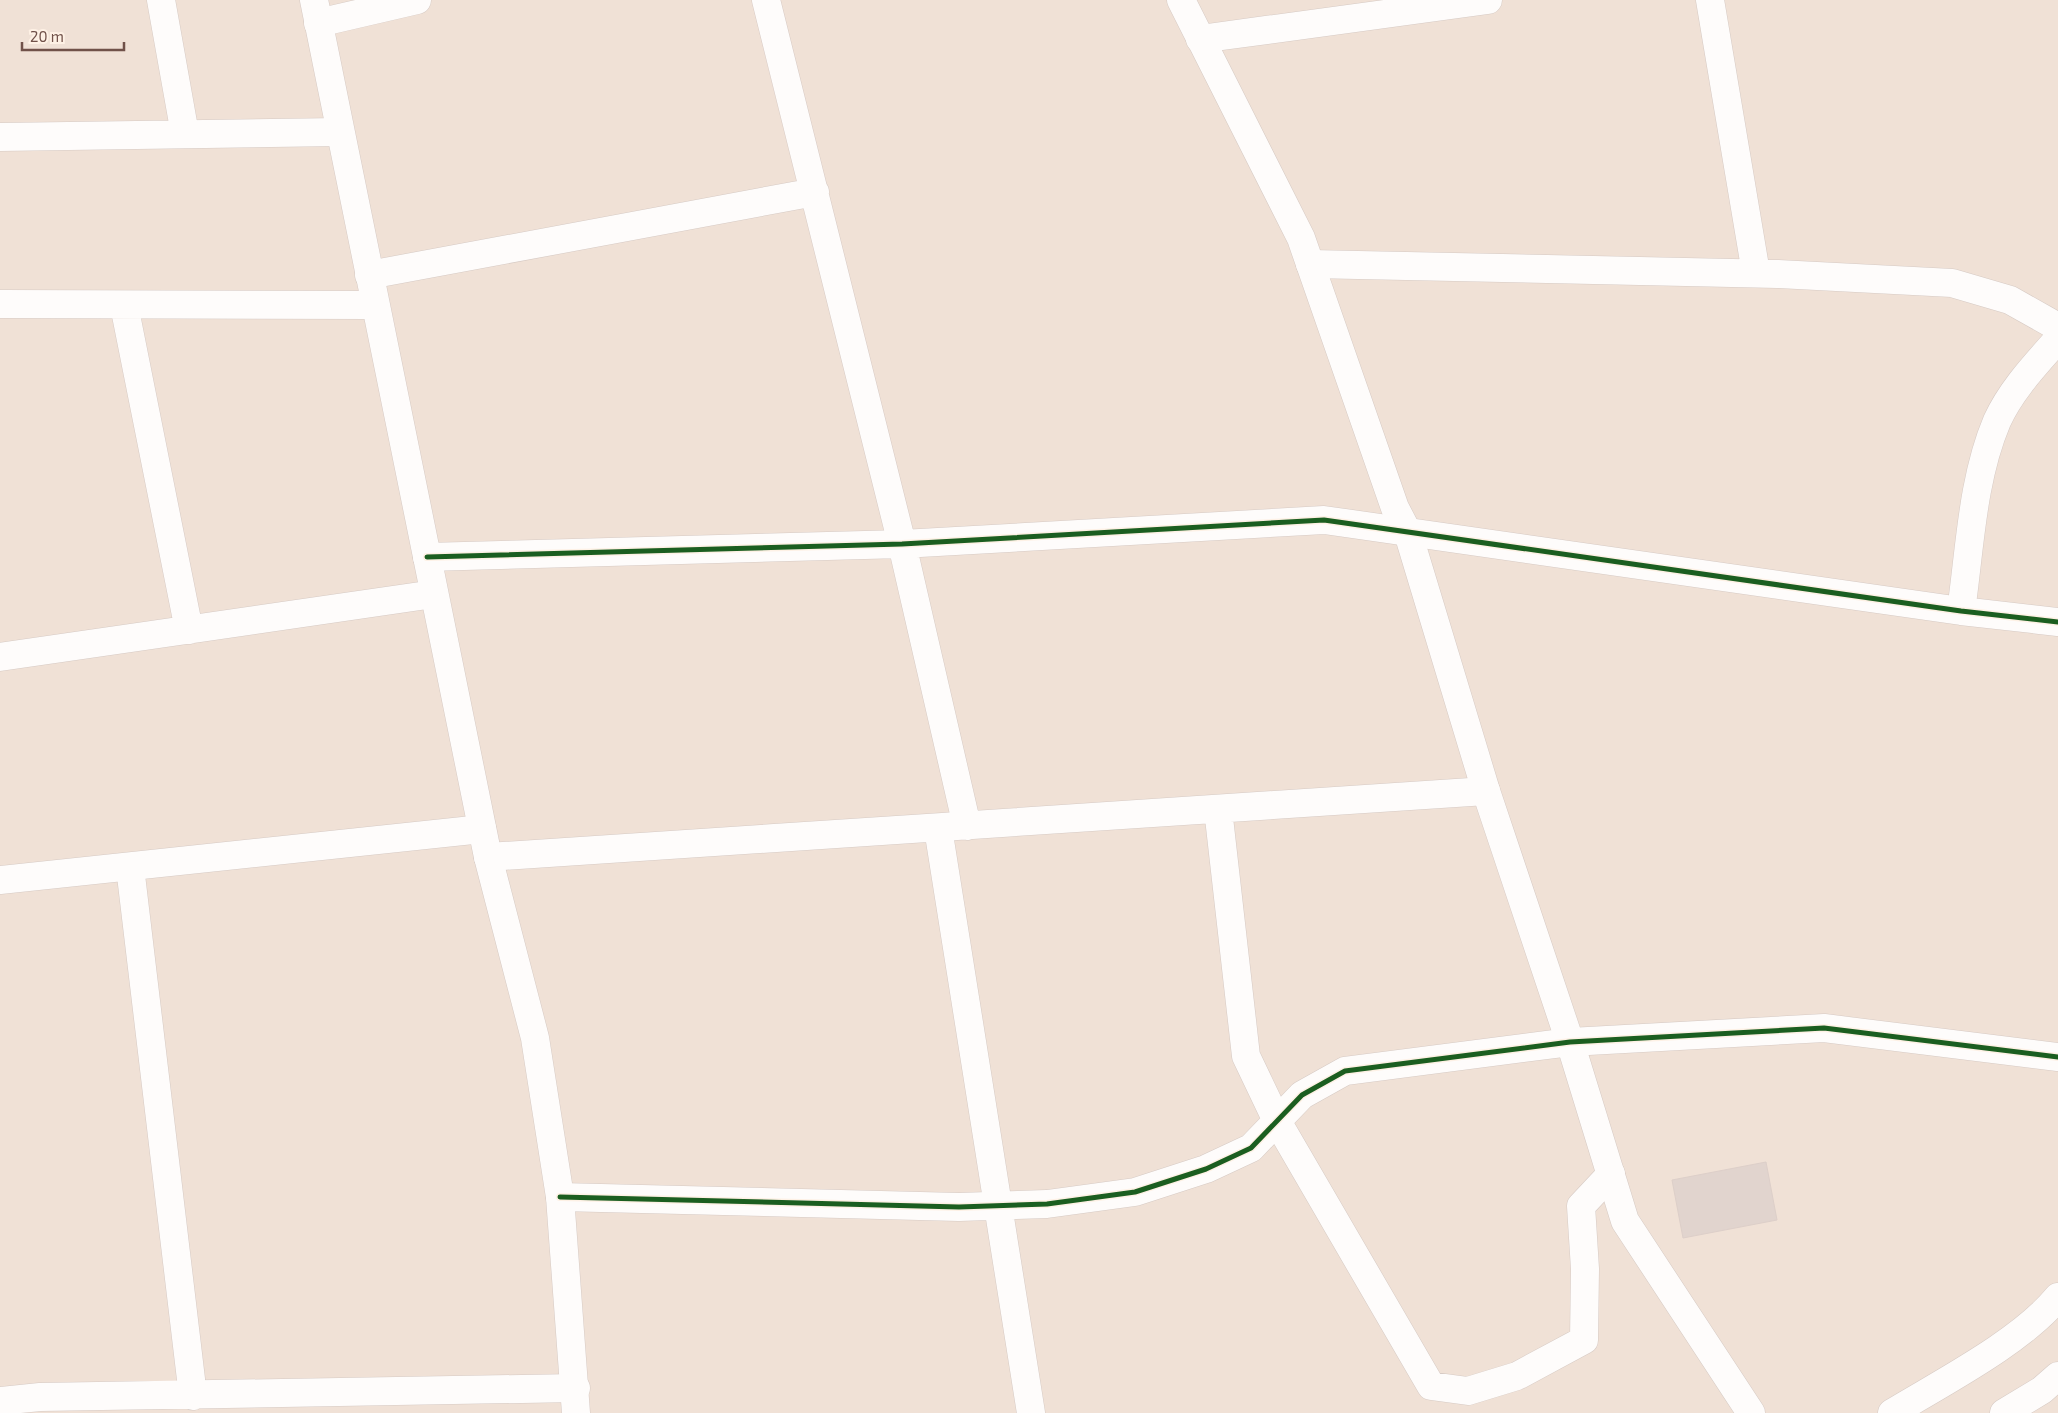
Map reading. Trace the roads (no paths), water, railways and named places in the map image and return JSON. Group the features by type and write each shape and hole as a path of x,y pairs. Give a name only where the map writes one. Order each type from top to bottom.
{"street":[{"path":"161,0 185,134"},
{"path":"0,1400 40,1397 193,1396 287,1404 576,1401 560,1197 535,1038 482,829 339,132 316,11 417,0"},
{"path":"766,0 902,544 967,826"},
{"path":"1181,0 1301,238 1395,508 1408,533 1486,791 1570,1042 1625,1221 1751,1413"},
{"path":"1200,39 1488,0"},
{"path":"1710,0 1756,274"},
{"path":"0,137 339,132"},
{"path":"369,275 815,192"},
{"path":"1310,264 1756,274 1952,283 2010,300 2058,327"},
{"path":"0,304 375,305"},
{"path":"124,305 189,630"},
{"path":"1961,611 1982,462 1998,419 2021,383 2058,339"},
{"path":"427,557 902,544 1324,520 1961,611 2058,622"},
{"path":"0,658 434,594"},
{"path":"488,857 1486,791"},
{"path":"1218,810 1246,1056 1277,1121 1431,1386 1468,1391 1517,1376 1584,1340 1585,1269 1581,1206 1611,1174"},
{"path":"938,828 1031,1413"},
{"path":"0,880 482,829"},
{"path":"130,867 193,1396"},
{"path":"560,1197 959,1207 1047,1204 1135,1192 1206,1168 1252,1148 1302,1095 1345,1071 1570,1042 1824,1028 2058,1057"},
{"path":"1892,1413 2008,1341 2049,1308 2058,1297"},
{"path":"2004,1413 2058,1376"}]}
